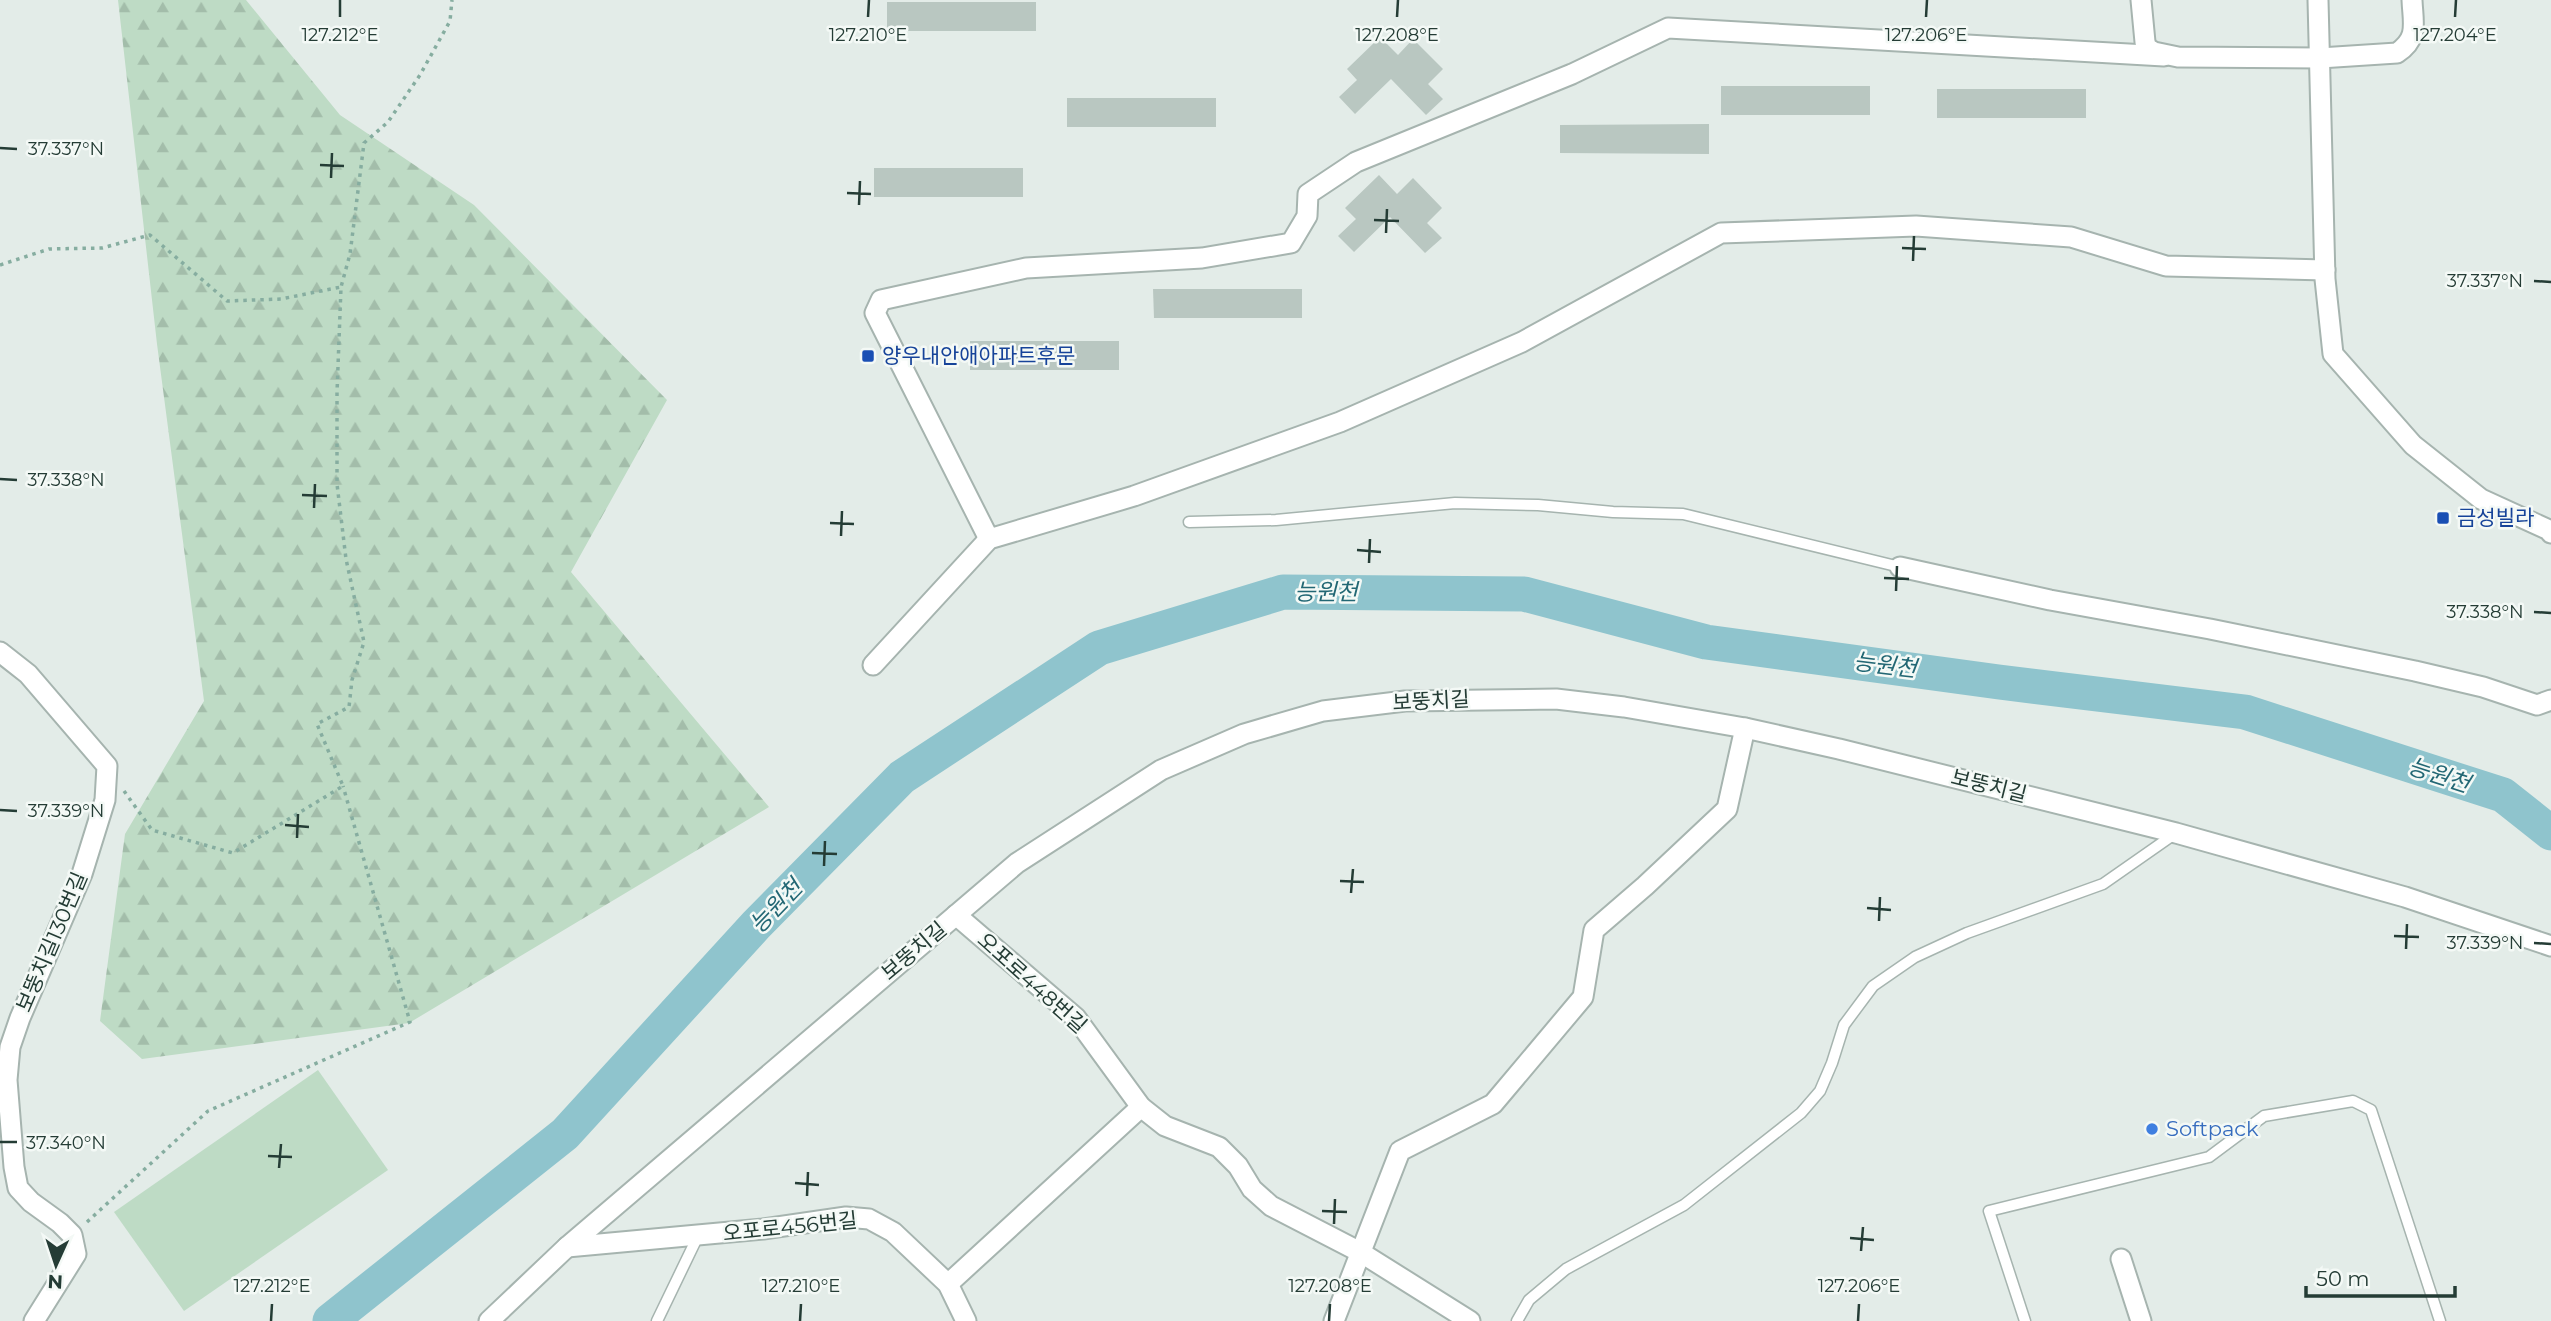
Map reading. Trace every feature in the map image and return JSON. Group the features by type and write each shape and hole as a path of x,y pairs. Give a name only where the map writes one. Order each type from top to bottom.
{"street":[{"path":"2141,0 2147,48 2164,56"},
{"path":"2318,0 2325,270 2333,354 2413,445 2481,499 2551,533"},
{"path":"989,539 875,313 881,300 1026,268 1202,257 1292,243 1307,216 1308,194 1356,162 1572,74 1668,28 2164,56 2320,58 2397,53 2406,47 2414,36 2412,0"},
{"path":"873,665 989,539 1134,496 1340,422 1522,342 1721,233 1916,226 2071,237 2166,266 2325,270"},
{"path":"1900,567 2050,600 2391,666 2483,687 2538,705 2551,700"},
{"path":"0,652 28,674 107,766"},
{"name":"보뚱치길","path":"489,1321 566,1247 1017,863 1161,770 1244,734 1323,711 1405,701 1556,699 1745,728 1839,748 2176,833 2405,897 2551,946"},
{"path":"1334,1321 1400,1151 1493,1104 1583,997 1594,930 1727,809 1745,728"},
{"name":"보뚱치길130번길","path":"72,1236 18,1188 7,1080 10,1047 20,1018 82,874 105,800 107,766"},
{"name":"오포로448번길","path":"956,915 1076,1018 1141,1107 1165,1126 1219,1147 1238,1166 1252,1189 1271,1206 1360,1252 1470,1321"},
{"path":"948,1284 1141,1107"},
{"name":"오포로456번길","path":"566,1247 698,1236 846,1217 869,1219 892,1232 948,1284 966,1321"},
{"path":"34,1321 76,1255 72,1236"},
{"path":"2121,1259 2141,1321"}],"lane":[{"path":"1189,522 1276,520 1455,503 1683,513 1900,567"},
{"path":"1517,1321 1529,1300 1566,1269 1684,1205 1801,1113 1820,1091 1844,1025 1873,986 1915,957 1967,933 2103,884 2176,833"},
{"path":"2025,1321 1989,1211 2209,1157 2264,1116 2353,1101 2371,1110 2440,1321"},
{"path":"657,1321 698,1236"}],"path":[{"path":"72,1236 208,1111 410,1022 343,786 317,724 349,707 352,680 364,642 346,559 337,484 341,287 351,254 364,143 387,122 420,75 450,21 452,0"},
{"path":"0,265 49,249 102,248 150,235 227,302 281,299 341,287"},
{"path":"107,766 152,830 233,853 343,786"}],"green space":[{"path":"118,0 246,0 340,115 474,205 667,400 571,572 769,807 409,1023 142,1059 100,1021 125,834 204,701 157,344"},
{"path":"318,1070 388,1170 184,1311 114,1212"}],"building":[{"path":"887,2 1036,2 1036,31 887,31"},
{"path":"1380,37 1398,55 1413,39 1443,69 1428,84 1443,99 1426,115 1391,79 1355,114 1339,97 1357,80 1347,69"},
{"path":"1721,86 1870,86 1870,115 1721,115"},
{"path":"1937,89 2086,89 2086,118 1937,118"},
{"path":"1067,98 1216,98 1216,127 1067,127"},
{"path":"1709,124 1709,154 1560,153 1560,125"},
{"path":"874,168 1023,168 1023,197 874,197"},
{"path":"1379,175 1397,194 1413,178 1442,208 1427,223 1442,238 1425,253 1390,217 1354,252 1338,236 1356,219 1345,208"},
{"path":"1153,289 1302,289 1302,318 1154,318"},
{"path":"970,341 1119,341 1119,370 970,370"}],"waterway":[{"name":"능원천","path":"330,1321 565,1134 756,925 902,777 1099,648 1283,592 1524,594 1706,642 2245,712 2503,795 2551,833"}],"place":[{"name":"양우내안애아파트후문","path":"868,356"},
{"name":"금성빌라","path":"2443,518"},
{"name":"Softpack","path":"2152,1129"}]}
